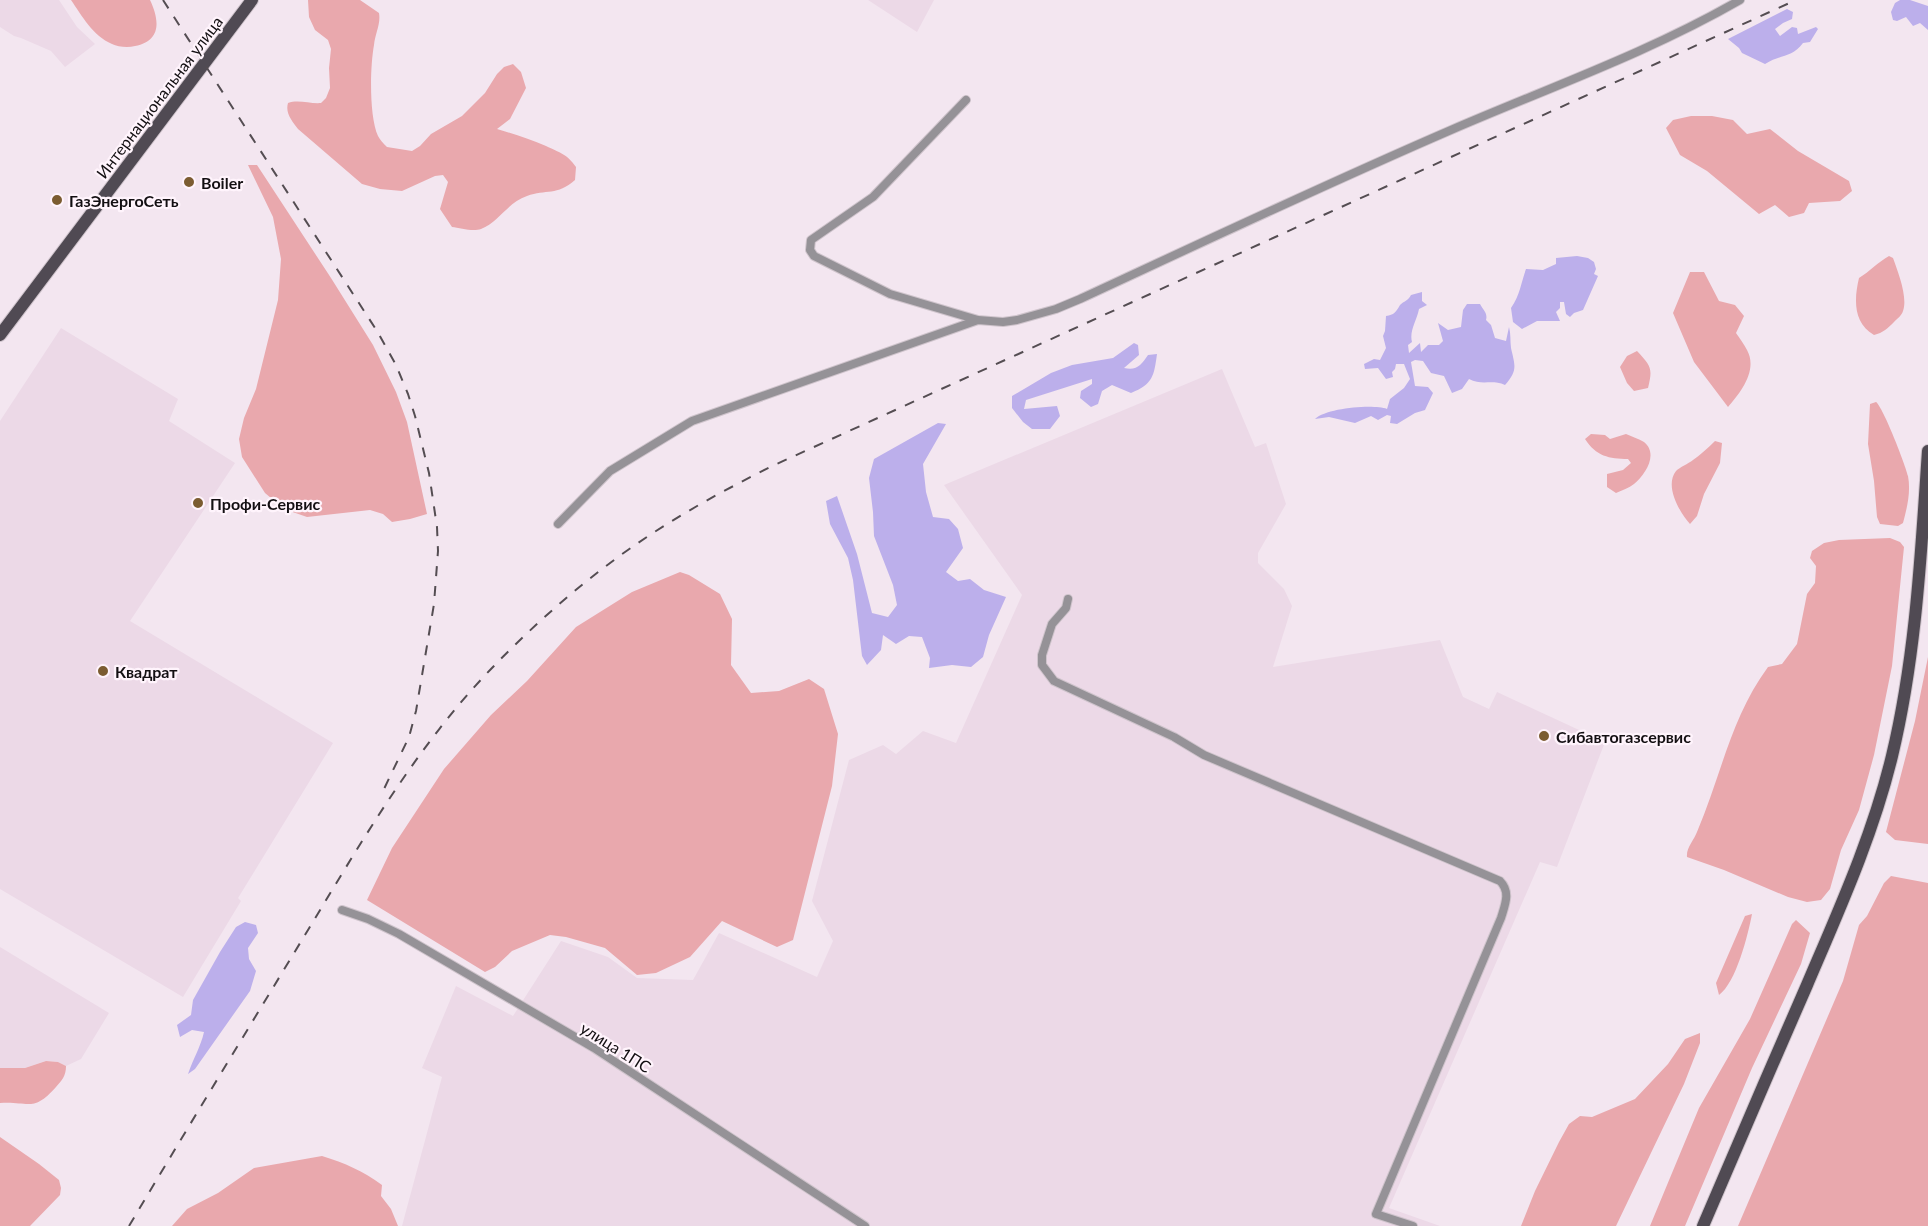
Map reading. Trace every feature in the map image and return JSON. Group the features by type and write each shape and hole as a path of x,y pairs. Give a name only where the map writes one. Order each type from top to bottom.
{"main road":[{"name":"Интернациональная улица","path":"1,332 252,0"},
{"path":"1703,1226 1857,866 1892,758 1914,628 1928,450"}],"street":[{"path":"966,100 873,197 811,240 809,246 814,256 890,294 978,320 1003,322 1056,309 1080,299 1373,164 1657,43 1740,0"},
{"path":"558,524 610,471 692,421 978,320"},
{"path":"1068,598 1066,608 1052,624 1042,655 1042,665 1054,681 1174,736 1204,755 1500,881 1505,887 1507,895 1501,918 1376,1214 1413,1226"},
{"name":"улица 1ПС","path":"342,910 399,934 594,1048 865,1226"}],"shaded area":[{"path":"0,0 59,0 77,27 95,44 65,67 51,51 14,36 0,27"},
{"path":"71,0 150,0 157,22 154,35 150,40 135,46 114,45 94,31"},
{"path":"308,0 360,0 379,13 371,91 375,127 378,136 387,147 412,151 420,146 431,134 462,116 485,93 497,74 504,67 513,64 521,72 526,88 510,119 497,129 534,141 562,154 576,167 575,180 563,188 520,199 493,222 474,230 452,227 440,209 448,182 443,175 435,176 402,191 380,189 362,184 298,129 288,114 288,103 296,101 321,103 330,88 331,49 328,40 315,30 309,17"},
{"path":"868,0 934,0 917,32"},
{"path":"1900,0 1910,0 1928,6 1928,30 1920,23 1913,26 1906,17 1897,21 1893,20 1891,12 1895,3"},
{"path":"1787,9 1793,12 1792,19 1775,29 1780,36 1792,27 1797,28 1798,34 1816,27 1818,29 1810,42 1803,43 1790,54 1765,64 1742,53 1728,39"},
{"path":"1691,116 1712,116 1733,120 1747,134 1770,129 1798,151 1849,181 1852,191 1840,201 1809,203 1804,213 1789,217 1775,205 1759,214 1707,171 1680,155 1666,128 1673,120"},
{"path":"248,165 257,165 373,345 396,392 407,422 427,514 392,522 383,514 370,510 307,517 284,509 265,493 242,457 239,439 244,418 256,389 278,300 281,259 273,217"},
{"path":"1577,256 1594,262 1596,269 1594,274 1598,276 1583,310 1570,317 1566,314 1564,302 1560,302 1560,308 1556,312 1560,321 1537,321 1522,329 1513,322 1511,308 1526,269 1543,270 1556,264 1556,258"},
{"path":"1889,256 1893,258 1900,277 1904,305 1898,318 1885,330 1874,335 1862,324 1859,317 1856,302 1857,286 1859,278"},
{"path":"1690,272 1704,272 1719,301 1735,305 1744,316 1736,333 1750,358 1749,373 1743,388 1728,407 1694,362 1673,313"},
{"path":"1422,292 1422,301 1427,305 1419,309 1412,330 1412,342 1408,345 1409,353 1420,343 1421,352 1428,345 1439,345 1443,341 1438,323 1448,330 1461,327 1463,310 1467,304 1480,304 1486,313 1486,320 1491,325 1495,338 1506,341 1509,327 1514,368 1505,385 1469,379 1462,389 1452,393 1444,376 1431,373 1423,361 1415,360 1411,362 1415,386 1428,387 1433,393 1425,410 1397,424 1390,423 1391,416 1387,415 1378,420 1371,416 1355,423 1329,417 1315,419 1329,412 1350,408 1387,409 1390,399 1404,388 1410,379 1404,364 1396,364 1392,372 1393,377 1386,379 1378,368 1365,369 1364,364 1374,359 1380,360 1386,348 1383,336 1386,316 1394,313 1411,295"},
{"path":"61,328 178,399 169,421 235,463 130,621 333,743 238,898 241,901 183,997 0,889 0,421"},
{"path":"1134,343 1138,345 1139,355 1124,368 1135,368 1148,355 1157,354 1151,378 1138,390 1131,393 1112,385 1102,391 1098,404 1091,407 1080,398 1081,391 1092,384 1092,379 1026,400 1024,409 1057,406 1060,416 1050,429 1032,429 1012,408 1012,396 1051,373 1072,365 1113,358"},
{"path":"1637,351 1648,364 1650,376 1648,388 1634,391 1627,383 1620,367 1627,356"},
{"path":"1222,369 1255,447 1266,443 1286,504 1258,553 1258,563 1284,589 1292,606 1273,667 1440,640 1463,697 1489,709 1497,692 1605,742 1557,867 1540,862 1389,1208 1440,1226 402,1226 442,1077 422,1068 456,986 513,1016 561,941 608,957 637,978 693,980 719,933 817,977 833,941 812,901 849,760 883,745 896,754 923,731 956,743 1022,595 944,485"},
{"path":"1876,402 1889,425 1908,476 1907,506 1903,523 1898,526 1880,524 1877,517 1868,444 1870,404"},
{"path":"938,423 946,424 923,464 926,492 933,517 949,519 958,529 963,548 946,572 958,581 970,579 984,590 1006,597 989,635 983,657 971,667 952,665 929,668 930,658 922,637 909,636 896,644 883,635 881,650 867,665 862,656 853,580 848,558 830,524 826,501 837,496 857,554 872,613 888,617 897,605 893,585 874,536 869,478 874,459"},
{"path":"1591,434 1605,435 1610,439 1626,434 1644,442 1648,447 1649,464 1630,487 1616,493 1607,487 1607,474 1623,470 1631,463 1628,459 1598,453 1585,439"},
{"path":"1715,441 1722,443 1720,463 1704,494 1697,516 1690,524 1675,499 1673,477 1676,471 1696,458"},
{"path":"1890,538 1900,542 1904,547 1892,666 1874,755 1859,810 1841,850 1830,889 1821,900 1807,902 1788,897 1687,857 1736,726 1755,686 1768,667 1782,664 1797,644 1807,594 1815,583 1816,566 1810,558 1812,551 1824,543 1839,540"},
{"path":"680,572 720,594 732,619 731,665 751,693 779,691 809,679 824,689 838,734 832,786 793,940 777,947 722,921 690,957 656,973 637,975 605,948 550,935 512,951 495,967 485,972 367,900 392,848 444,769 491,715 527,681 576,627 632,592"},
{"path":"1928,657 1928,844 1895,840 1886,832 1915,721"},
{"path":"1891,876 1928,883 1928,1226 1738,1226 1843,981 1859,925 1867,916 1884,883"},
{"path":"1752,914 1736,970 1719,995 1716,983 1745,916"},
{"path":"1796,920 1810,933 1801,964 1752,1068 1685,1226 1650,1226 1699,1108 1750,1019 1792,924"},
{"path":"245,922 256,925 258,933 248,948 249,959 256,971 250,991 195,1069 188,1074 204,1032 192,1030 180,1037 177,1025 191,1015 193,1000 220,952 236,927"},
{"path":"0,947 109,1013 81,1059 66,1066 58,1062 46,1061 25,1068 0,1068"},
{"path":"1700,1033 1700,1043 1684,1084 1616,1226 1521,1226 1535,1191 1569,1124 1580,1116 1592,1117 1635,1099 1668,1064 1685,1039"},
{"path":"46,1061 58,1062 66,1066 63,1078 48,1095 30,1104 0,1103 0,1068 25,1068"},
{"path":"0,1137 59,1180 60,1195 30,1226 0,1226"},
{"path":"322,1156 354,1168 382,1185 381,1196 391,1209 398,1226 172,1226 187,1209 218,1193 254,1168"}],"railway":[{"path":"163,0 377,331 396,365 415,416 429,473 437,527 438,551 434,604 416,711 409,737 383,791"},
{"path":"129,1226 349,862 415,761 439,729 491,669 555,608 623,553 684,514 770,467 1796,0"}],"place":[{"name":"Boiler","path":"189,182"},
{"name":"ГазЭнергоСеть","path":"57,200"},
{"name":"Профи-Сервис","path":"198,503"},
{"name":"Квадрат","path":"103,671"},
{"name":"Сибавтогазсервис","path":"1544,736"}]}
